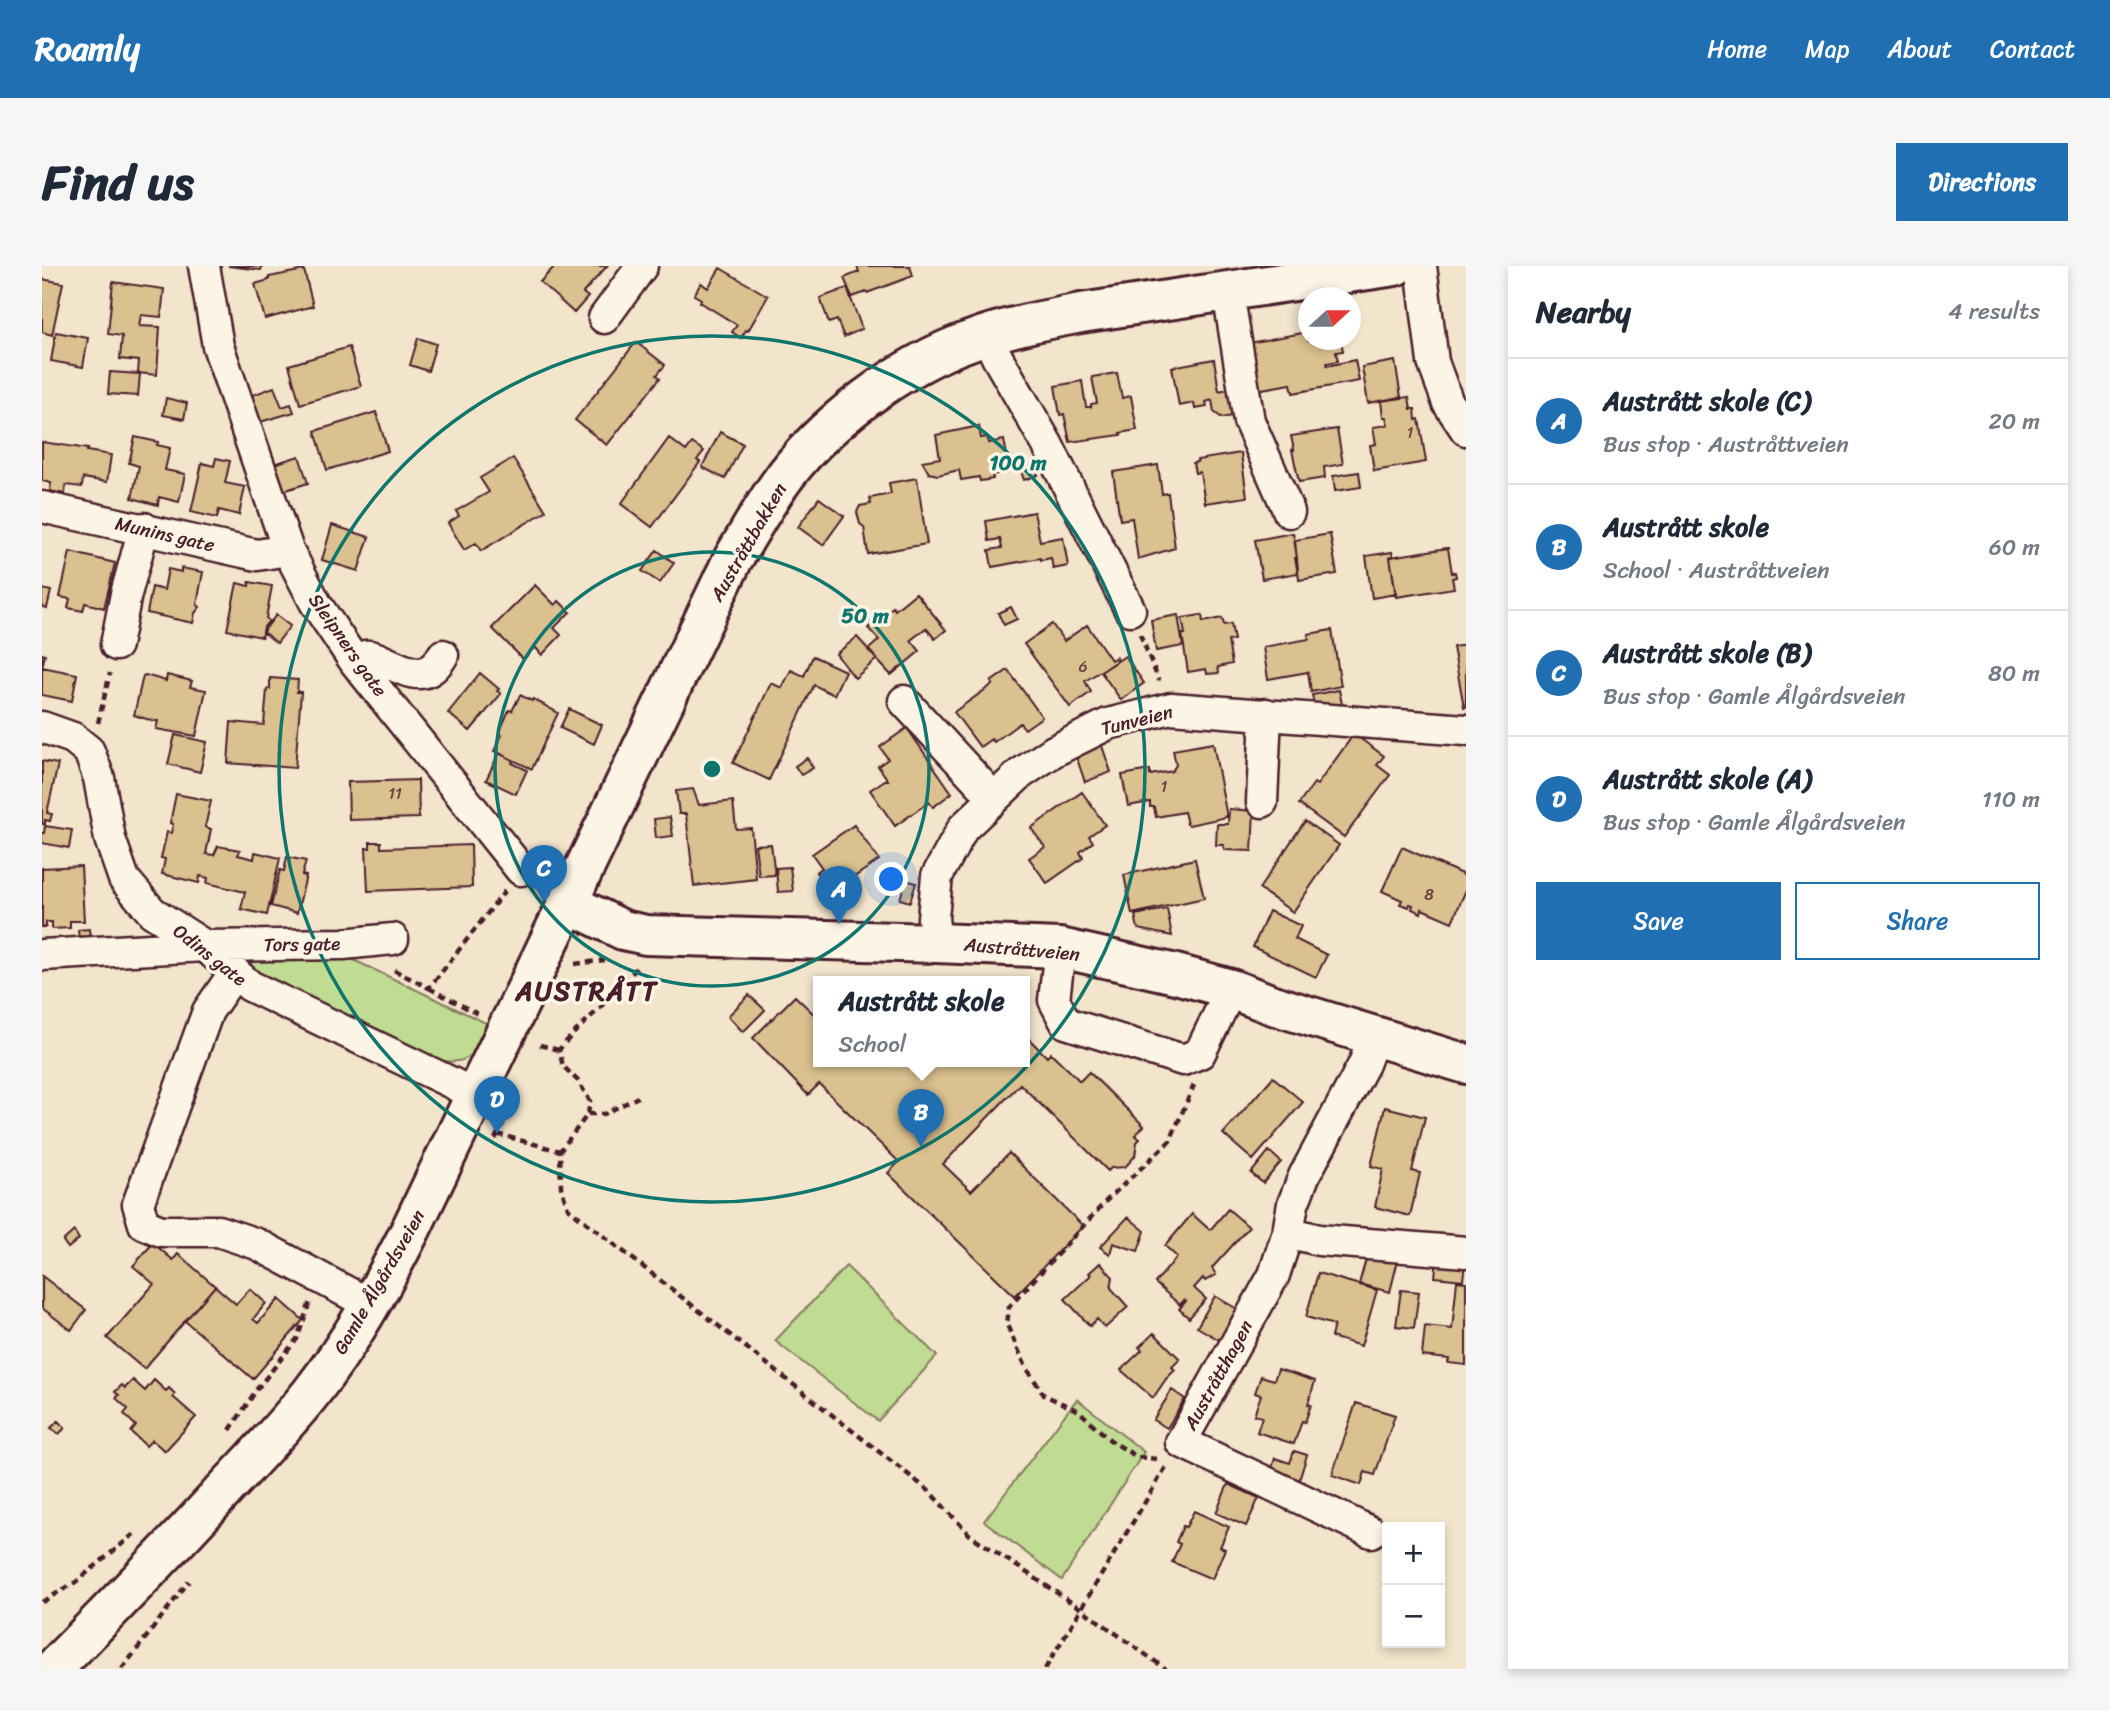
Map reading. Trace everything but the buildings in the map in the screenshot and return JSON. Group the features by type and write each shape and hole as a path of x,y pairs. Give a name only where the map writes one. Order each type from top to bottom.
{"main road":[{"name":"Austråttbakken","path":"568,903 733,559 779,484 827,429 878,390 922,363 986,335 1081,313 1395,266"},
{"name":"Austråttveien","path":"568,903 603,922 646,935 1060,948 1231,989 1273,1005 1466,1064"},
{"name":"Gamle Ålgårdsveien","path":"53,1669 209,1508 311,1393 337,1357 371,1305 411,1229 568,903"}],"street":[{"name":"Sleipners gate","path":"204,266 218,346 288,550 316,604 355,662 521,870"},
{"path":"604,318 642,266"},
{"path":"1421,266 1433,362 1448,404 1466,430"},
{"path":"1228,292 1249,421 1289,512"},
{"path":"986,335 1047,444 1130,610"},
{"name":"Munins gate","path":"42,507 257,555 288,550"},
{"path":"116,645 126,594 144,528"},
{"path":"355,662 365,656 376,657 420,674 436,667 443,654"},
{"path":"904,701 994,798"},
{"name":"Tunveien","path":"936,943 933,918 937,876 963,828 1020,774 1054,751 1108,723 1171,708 1466,730"},
{"path":"1262,802 1266,714"},
{"path":"42,727 73,738 89,751"},
{"name":"Odins gate","path":"89,751 99,778 110,839 124,879 152,912 205,946 250,986 454,1084 474,1097"},
{"name":"Tors gate","path":"42,954 205,946 343,944 393,939"},
{"path":"1060,948 1054,1000 1066,1023 1183,1060 1200,1053 1231,989"},
{"path":"235,972 208,1011 138,1204 144,1223 161,1231 218,1231 257,1244 371,1305"},
{"name":"Austråtthagen","path":"1371,1532 1176,1451 1273,1275 1288,1232 1293,1204 1304,1176 1364,1065 1374,1037"},
{"path":"1288,1232 1319,1240 1466,1252"}],"path":[{"path":"1130,610 1171,708"},
{"path":"89,751 105,698 116,645"},
{"path":"429,988 521,870"},
{"path":"559,1050 573,1032 628,979 638,964"},
{"path":"392,969 480,1015"},
{"path":"540,1045 559,1050"},
{"path":"559,1050 563,1066 578,1081 590,1101 589,1114 560,1151 561,1187 568,1208 928,1490 970,1535 1166,1669"},
{"path":"1176,1451 1137,1457 1110,1440 1079,1410 1044,1395 1026,1367 1007,1325 1009,1307 1106,1201 1170,1141 1196,1081"},
{"path":"589,1114 604,1114 638,1097"},
{"path":"497,1134 560,1151"},
{"path":"228,1432 237,1423 257,1389 298,1339 309,1305 321,1280"},
{"path":"1045,1669 1176,1451"},
{"path":"42,1602 76,1582 142,1527"}],"green space":[{"path":"337,952 490,1025 478,1047 466,1059 458,1061 425,1057 254,972 251,966 252,958"},
{"path":"846,1266 937,1356 878,1421 775,1341"},
{"path":"1077,1399 1144,1452 1062,1580 984,1521"}],"place":[{"name":"Austrått skole (B)","path":"544,903"},
{"name":"Austrått skole (C)","path":"839,924"},
{"name":"Austrått skole (A)","path":"497,1134"},
{"name":"Austrått skole","path":"921,1147"}],"district":[{"name":"AUSTRÅTT","path":"587,991"}]}
